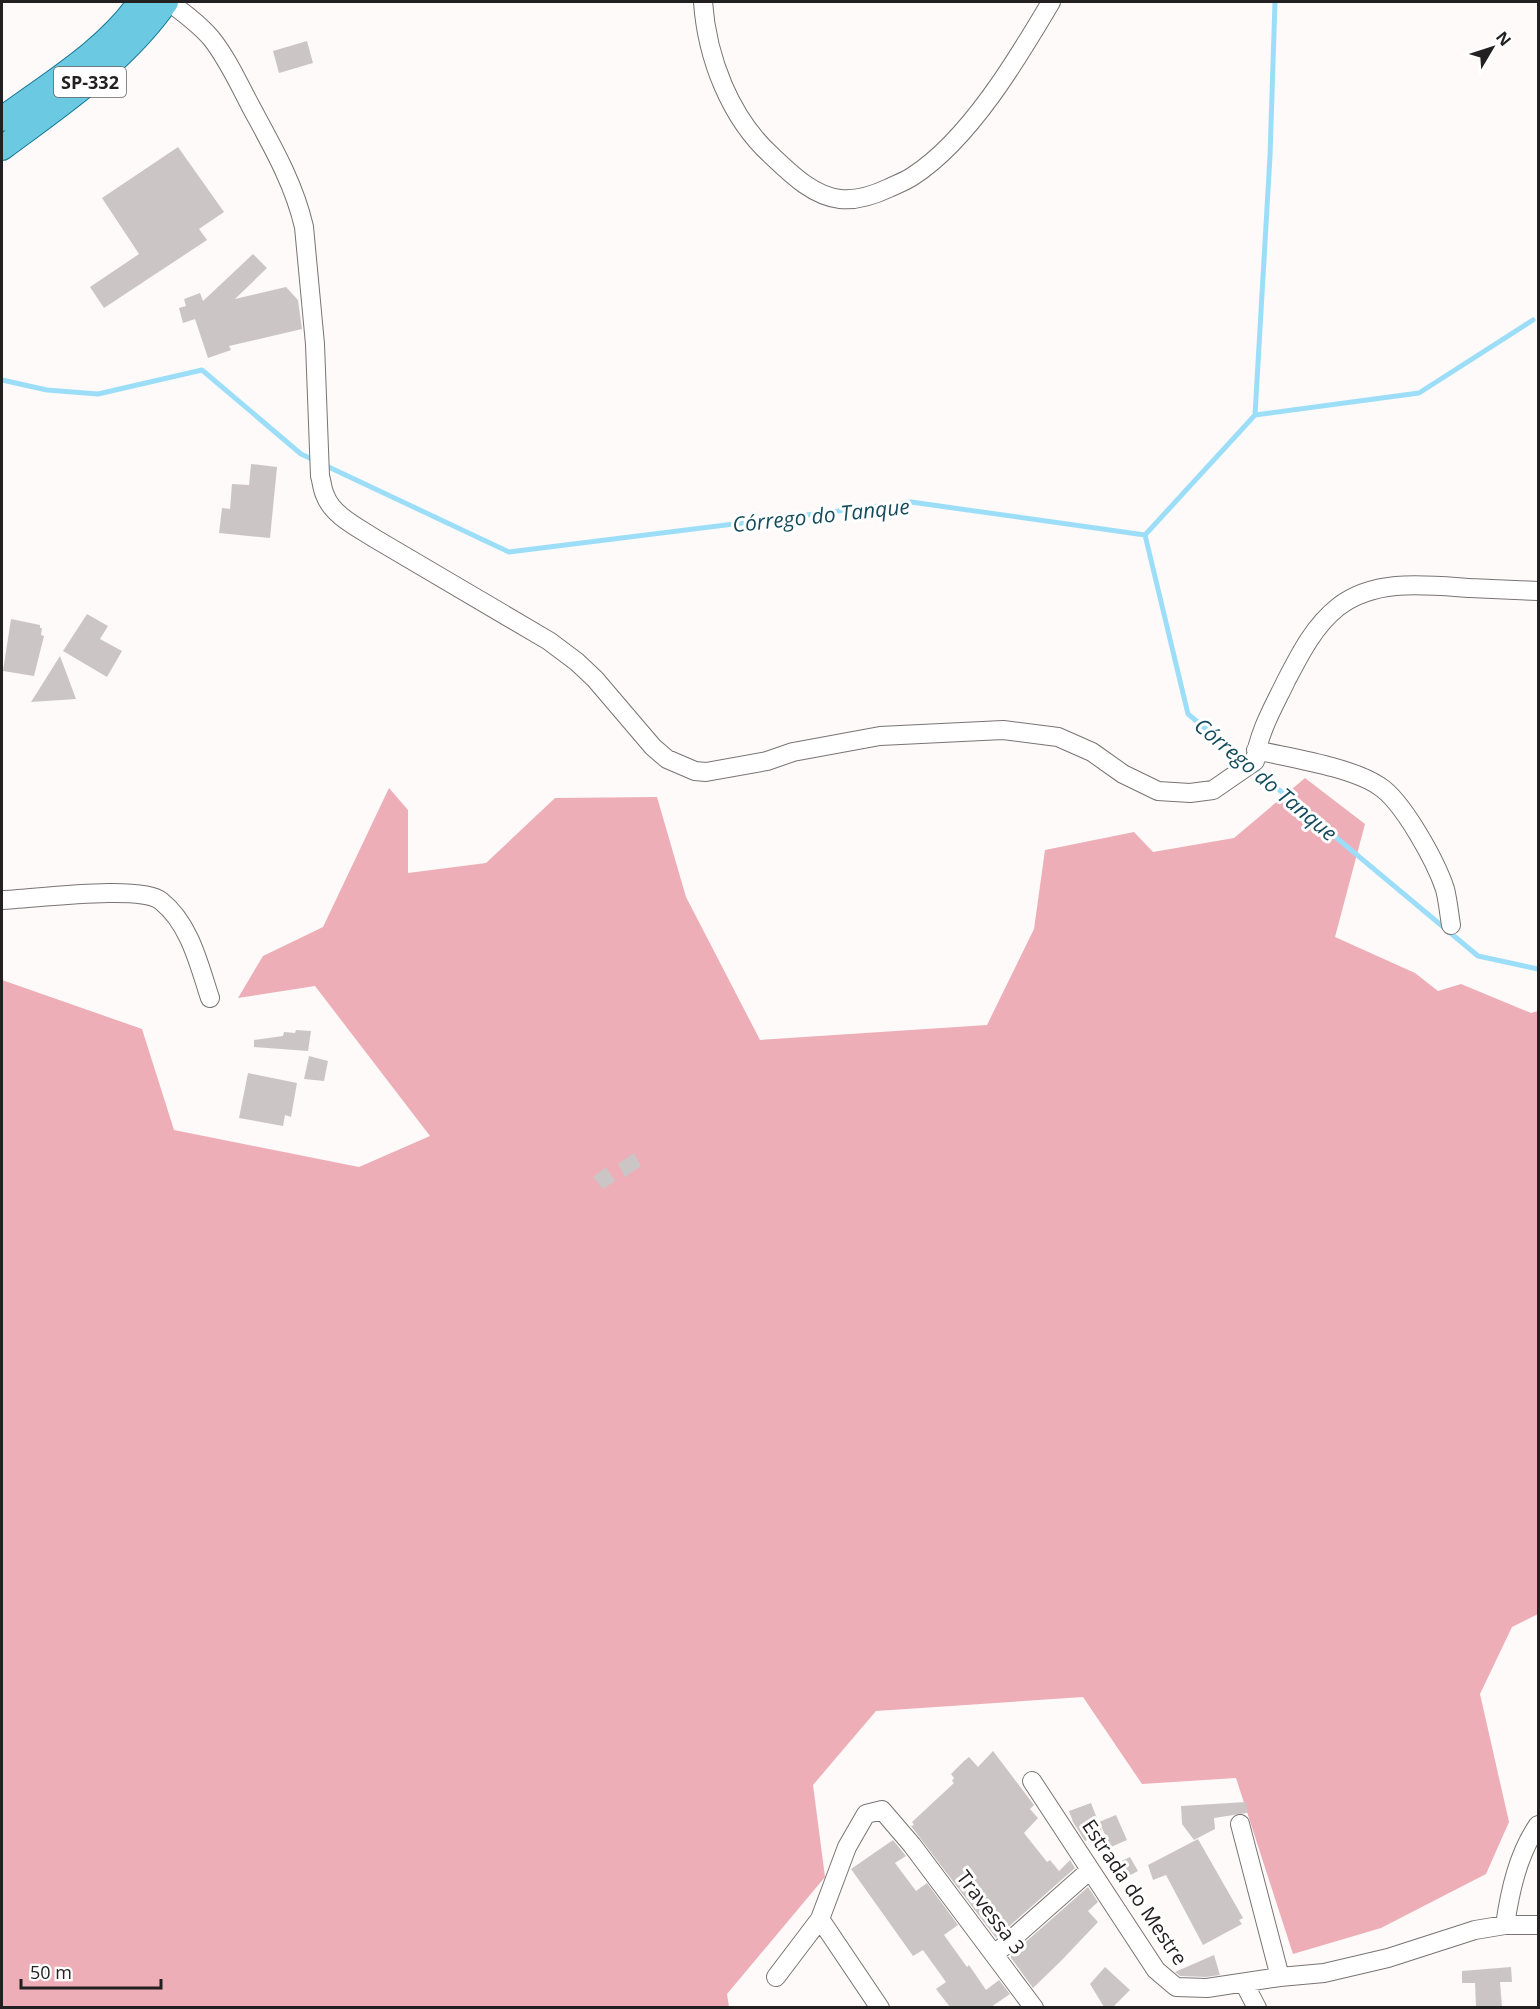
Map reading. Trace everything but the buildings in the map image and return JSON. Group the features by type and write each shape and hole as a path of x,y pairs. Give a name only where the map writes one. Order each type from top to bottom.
{"main road":[{"name":"SP-332","path":"2,119 91,53 119,28 140,2"},
{"name":"SP-332","path":"2,148 87,85 126,50 168,2"}],"street":[{"path":"168,2 197,23 225,58 275,151 300,209 306,244 315,344 320,476 325,495 333,509 346,520 395,551 549,641 595,679 653,747 667,759 688,769 706,772 767,761 793,752 880,736 1003,730 1058,737 1092,752 1123,774 1158,791 1190,793 1213,790 1231,778 1256,755 1269,718 1302,650 1325,619 1357,595 1388,587 1422,585 1539,591"},
{"path":"703,2 704,19 718,72 734,110 757,142 785,168 813,190 840,199 871,196 913,177 952,143 991,95 1051,2"},
{"path":"1256,755 1329,767 1380,786 1393,799 1425,847 1445,891 1451,926"},
{"path":"2,900 106,893 142,894 160,899 173,912 186,932 210,998"},
{"name":"Estrada do Mestre","path":"1032,1781 1155,1970 1176,1987 1186,1989 1244,1983 1351,1968 1475,1930 1505,1925 1539,1925"},
{"name":"Travessa 3","path":"820,1920 847,1847 866,1814 882,1810 912,1845 1034,2007"},
{"path":"1240,1824 1280,1977"},
{"path":"1505,1925 1508,1900 1520,1862 1526,1846 1539,1825"},
{"path":"995,1954 1090,1870"},
{"path":"776,1977 820,1920 880,2007"},
{"path":"1244,1983 1257,2007"}],"shaded area":[{"path":"1305,778 1365,824 1335,937 1415,973 1438,991 1461,984 1531,1013 1538,1011 1538,1614 1512,1627 1480,1694 1509,1822 1486,1874 1381,1928 1293,1954 1236,1778 1142,1784 1083,1697 876,1711 813,1785 825,1877 727,1994 729,2007 2,2008 2,980 142,1029 174,1130 359,1167 430,1136 315,986 238,998 263,956 323,927 389,788 408,810 408,873 486,863 555,798 657,797 686,897 760,1040 987,1025 1034,929 1045,850 1134,832 1153,852 1234,838"}],"waterway":[{"path":"1255,415 1270,156 1275,2"},
{"path":"1145,535 1255,415 1419,393 1533,320"},
{"name":"Córrego do Tanque","path":"2,380 47,390 98,394 202,370 301,454 509,552 911,502 1145,535 1188,714 1246,762"},
{"name":"Córrego do Tanque","path":"1253,768 1478,956 1538,969"}]}
